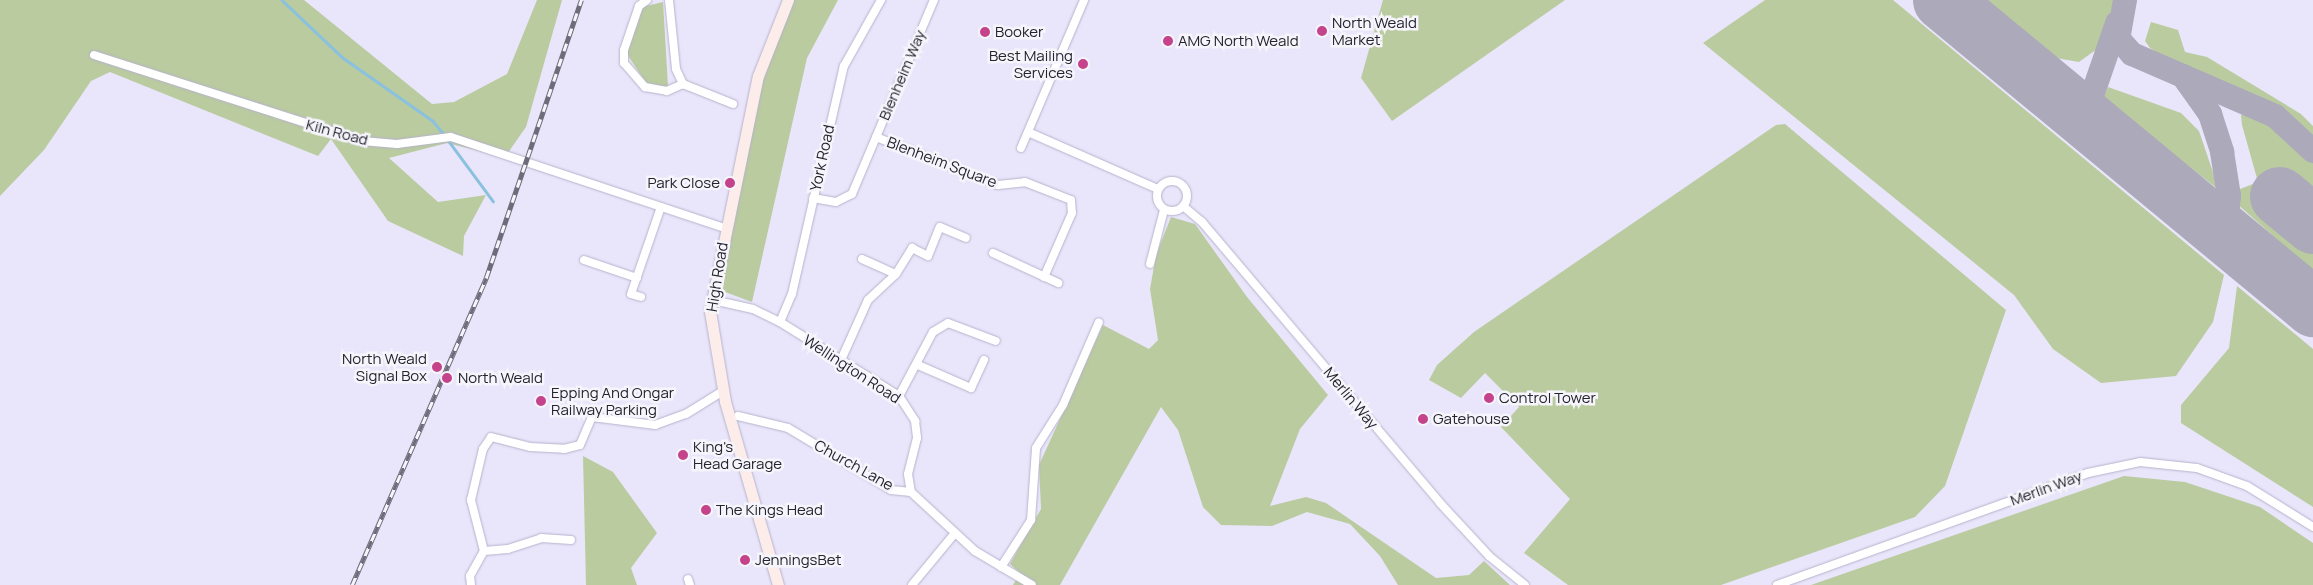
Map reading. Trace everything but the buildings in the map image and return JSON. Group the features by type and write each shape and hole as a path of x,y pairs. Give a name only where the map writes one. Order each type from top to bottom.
{"main road":[{"name":"High Road","path":"778,585 722,391 711,329 713,300 725,228 758,76 788,0"}],"street":[{"path":"647,0 639,6 624,64 645,87 667,91 683,84"},
{"path":"669,0 676,68 683,84 733,104"},
{"name":"York Road","path":"780,322 792,294 844,66 881,0"},
{"name":"Blenheim Way","path":"813,198 836,202 852,194 934,0"},
{"path":"1021,148 1084,0"},
{"name":"Kiln Road","path":"94,55 362,141 397,144 451,137 725,228"},
{"path":"1028,132 1158,189"},
{"name":"Blenheim Square","path":"876,137 998,185 1025,182 1071,200 1072,213 1044,276"},
{"path":"1158,189 1169,181 1182,184 1187,193 1183,206 1164,210"},
{"path":"1158,189 1158,203 1164,210"},
{"name":"Merlin Way","path":"1183,206 1202,222 1440,503 1489,556 1525,585"},
{"path":"641,297 631,294 660,207"},
{"path":"1150,264 1164,210"},
{"path":"841,360 868,300 896,274 912,248 928,256 940,227 966,238"},
{"path":"993,253 1058,283"},
{"path":"862,259 896,274"},
{"path":"584,260 637,278"},
{"name":"Wellington Road","path":"713,300 753,309 780,322 899,396 910,408 916,429 908,474 911,492"},
{"path":"1001,567 1031,520 1036,448 1063,405 1099,322"},
{"path":"899,396 918,365 933,332 948,323 996,341"},
{"path":"918,365 971,388 984,360"},
{"path":"471,585 470,576 484,551 470,500 483,449 491,438 530,447 564,449 580,445 592,418 655,425 686,414 722,391"},
{"name":"Church Lane","path":"738,416 788,428 891,490 911,492 955,533 1001,567 1032,585"},
{"name":"Merlin Way","path":"1777,585 2088,473 2140,462 2197,468 2247,486 2313,527"},
{"path":"912,585 955,533"},
{"path":"484,551 508,549 541,538 571,540"}],"green space":[{"path":"0,0 304,0 432,104 454,102 507,74 537,0 562,0 526,127 505,157 447,143 389,158 438,202 486,195 464,236 463,256 388,221 331,139 318,156 110,72 91,81 44,150 0,196"},
{"path":"794,0 838,0 807,58 752,302 725,292 721,285 756,106 770,55"},
{"path":"1383,0 1565,0 1392,121 1361,78"},
{"path":"1765,0 1893,0 2224,275 2213,322 2176,376 2101,383 2053,349 2014,295 1703,43"},
{"path":"1987,0 2115,0 2097,49 2079,62 2056,58"},
{"path":"663,2 668,86 662,87 646,83 627,54 642,7"},
{"path":"2151,22 2178,30 2185,52 2207,57 2301,114 2313,126 2313,140 2272,105 2174,64 2150,48 2145,41"},
{"path":"2108,87 2181,113 2199,131 2219,190 2103,99"},
{"path":"2251,111 2313,159 2313,271 2236,203 2235,191 2258,182 2241,115"},
{"path":"1785,124 2006,310 1945,486 1915,517 1721,585 1568,585 1524,553 1570,499 1501,427 1519,407 1485,373 1461,398 1429,380 1437,365 1474,332 1776,125"},
{"path":"1171,217 1195,224 1247,297 1328,395 1300,429 1270,506 1306,497 1326,503 1436,578 1469,575 1484,561 1510,585 1398,585 1380,556 1350,524 1307,512 1272,526 1221,525 1203,507 1178,430 1161,407 1060,585 1013,585 1020,573 1010,564 1041,509 1039,465 1103,325 1149,349 1158,340 1150,289 1156,255"},
{"path":"2237,286 2313,349 2313,507 2181,423 2181,405 2229,348"},
{"path":"583,456 613,472 657,533 631,568 637,585 586,585"},
{"path":"2124,476 2185,482 2260,507 2313,543 2313,585 1811,585"}],"waterway":[{"path":"282,0 342,57 433,121 445,136"},
{"path":"448,140 493,201"}],"taxiway":[{"path":"2125,0 2118,38 2132,54 2275,116 2313,151"},
{"path":"2084,119 2117,23"},
{"path":"2183,76 2210,114 2222,152 2229,196 2227,215 2217,228"}],"runway":[{"path":"1942,0 2313,307"},
{"path":"2279,196 2313,224"}],"railway":[{"path":"352,585 486,278 581,0"}],"place":[{"name":"North Weald Market","path":"1322,31"},
{"name":"Booker","path":"985,32"},
{"name":"AMG North Weald","path":"1168,41"},
{"name":"Best Mailing Services","path":"1083,64"},
{"name":"Park Close","path":"730,183"},
{"name":"North Weald Signal Box","path":"437,367"},
{"name":"North Weald","path":"447,378"},
{"name":"Control Tower","path":"1489,398"},
{"name":"Epping And Ongar Railway Parking","path":"541,401"},
{"name":"Gatehouse","path":"1423,419"},
{"name":"King's Head Garage","path":"683,455"},
{"name":"The Kings Head","path":"706,510"},
{"name":"JenningsBet","path":"745,560"}]}
